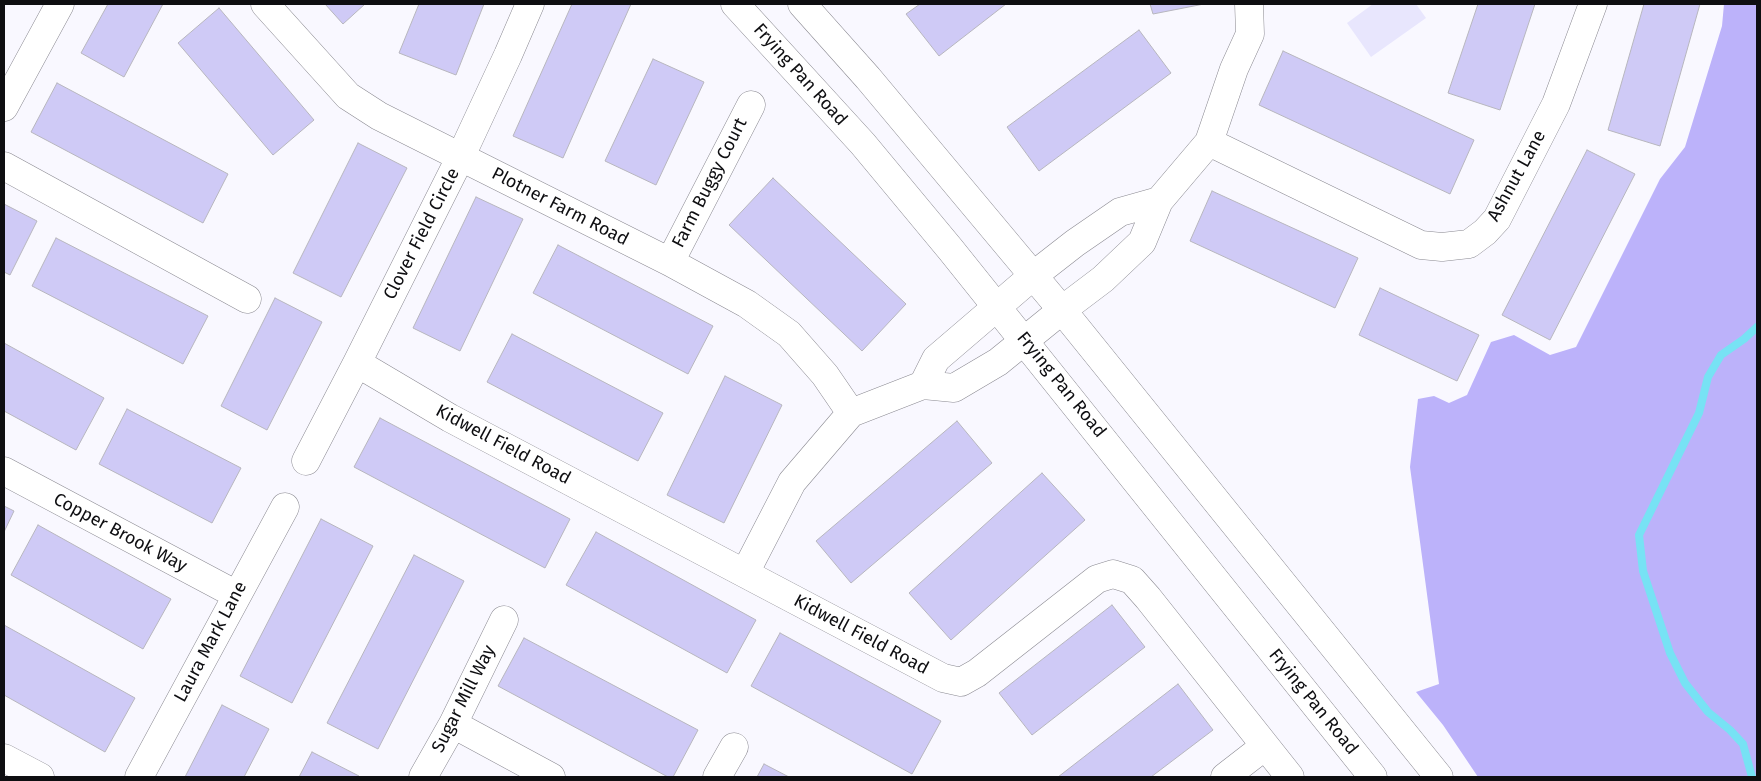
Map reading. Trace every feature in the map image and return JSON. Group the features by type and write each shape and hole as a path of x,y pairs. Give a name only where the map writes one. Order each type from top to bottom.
{"street":[{"path":"4,107 60,4"},
{"name":"Plotner Farm Road","path":"265,4 348,96 379,116 670,262 747,304 789,334 825,376 851,413"},
{"name":"Clover Field Circle","path":"306,461 461,156 530,4"},
{"name":"Frying Pan Road","path":"735,4 863,144 997,305 1373,777"},
{"path":"802,4 868,78 1034,275 1439,777"},
{"path":"745,573 792,482 851,413 924,386 954,388 998,362 1103,279 1142,242 1159,201 1209,142 1234,69 1250,34 1249,4"},
{"name":"Ashnut Lane","path":"1209,142 1421,245 1442,247 1469,244 1497,220 1556,104 1593,4"},
{"name":"Farm Buggy Court","path":"670,262 751,105"},
{"path":"4,166 247,299"},
{"path":"924,386 936,358 1034,275 1075,243 1120,212 1159,201"},
{"name":"Kidwell Field Road","path":"357,363 450,418 943,678 960,682 977,673 1097,579 1113,574 1132,580 1290,777"},
{"name":"Copper Brook Way","path":"4,471 236,595"},
{"name":"Laura Mark Lane","path":"139,777 285,507"},
{"name":"Sugar Mill Way","path":"423,777 453,724 504,620"},
{"path":"453,724 551,777"},
{"path":"1225,777 1265,746"},
{"path":"717,777 734,747"},
{"path":"4,758 40,777"}],"shaded area":[{"path":"1373,4 1416,4 1426,18 1371,57 1347,23"},
{"path":"1724,4 1757,4 1757,777 1478,777 1443,725 1416,692 1439,684 1410,467 1418,399 1434,396 1449,403 1467,395 1491,342 1514,335 1550,355 1576,347 1660,179 1685,147 1722,26"}],"building":[{"path":"108,4 163,4 124,77 81,53"},
{"path":"325,4 365,4 343,24"},
{"path":"419,4 484,4 456,75 399,53"},
{"path":"572,4 631,4 563,158 513,136"},
{"path":"920,4 1006,4 939,56 906,14"},
{"path":"1150,4 1204,4 1153,14"},
{"path":"1478,4 1535,4 1500,110 1448,93"},
{"path":"1644,4 1700,4 1660,146 1608,130"},
{"path":"219,8 314,120 273,155 178,43"},
{"path":"1139,30 1171,73 1039,171 1007,127"},
{"path":"1283,51 1474,140 1450,194 1259,105"},
{"path":"653,59 704,82 656,185 605,161"},
{"path":"57,83 228,174 203,223 31,132"},
{"path":"358,143 407,168 341,297 293,273"},
{"path":"1587,150 1635,174 1550,340 1502,315"},
{"path":"773,178 906,304 862,351 729,225"},
{"path":"1212,191 1358,258 1335,308 1190,241"},
{"path":"476,197 523,219 460,351 413,328"},
{"path":"4,204 37,221 10,275 4,272"},
{"path":"56,238 208,316 183,364 32,286"},
{"path":"558,245 713,326 688,374 533,293"},
{"path":"1380,288 1479,335 1457,381 1359,335"},
{"path":"275,298 322,322 267,430 221,406"},
{"path":"512,334 663,413 638,461 487,382"},
{"path":"4,343 104,398 76,450 4,411"},
{"path":"725,376 782,405 724,523 667,495"},
{"path":"127,409 241,468 212,523 99,464"},
{"path":"380,418 570,519 545,568 354,467"},
{"path":"957,421 992,463 851,583 816,541"},
{"path":"1042,473 1085,520 951,640 909,593"},
{"path":"4,506 14,511 4,532"},
{"path":"321,519 373,546 292,703 240,676"},
{"path":"38,525 171,599 143,649 11,575"},
{"path":"596,532 756,620 727,673 566,585"},
{"path":"414,555 464,581 378,749 327,723"},
{"path":"1112,605 1145,647 1032,735 999,693"},
{"path":"4,625 135,698 105,752 4,695"},
{"path":"780,633 941,721 912,774 751,686"},
{"path":"524,638 698,730 673,777 668,777 498,686"},
{"path":"1178,684 1213,730 1151,777 1058,777"},
{"path":"222,705 269,729 244,777 185,777"},
{"path":"312,752 359,776 299,777"},
{"path":"764,764 789,777 757,777"}],"waterway":[{"path":"1752,777 1743,744 1730,730 1708,712 1685,683 1670,653 1643,571 1639,535 1699,413 1708,377 1721,355 1757,327"}]}
